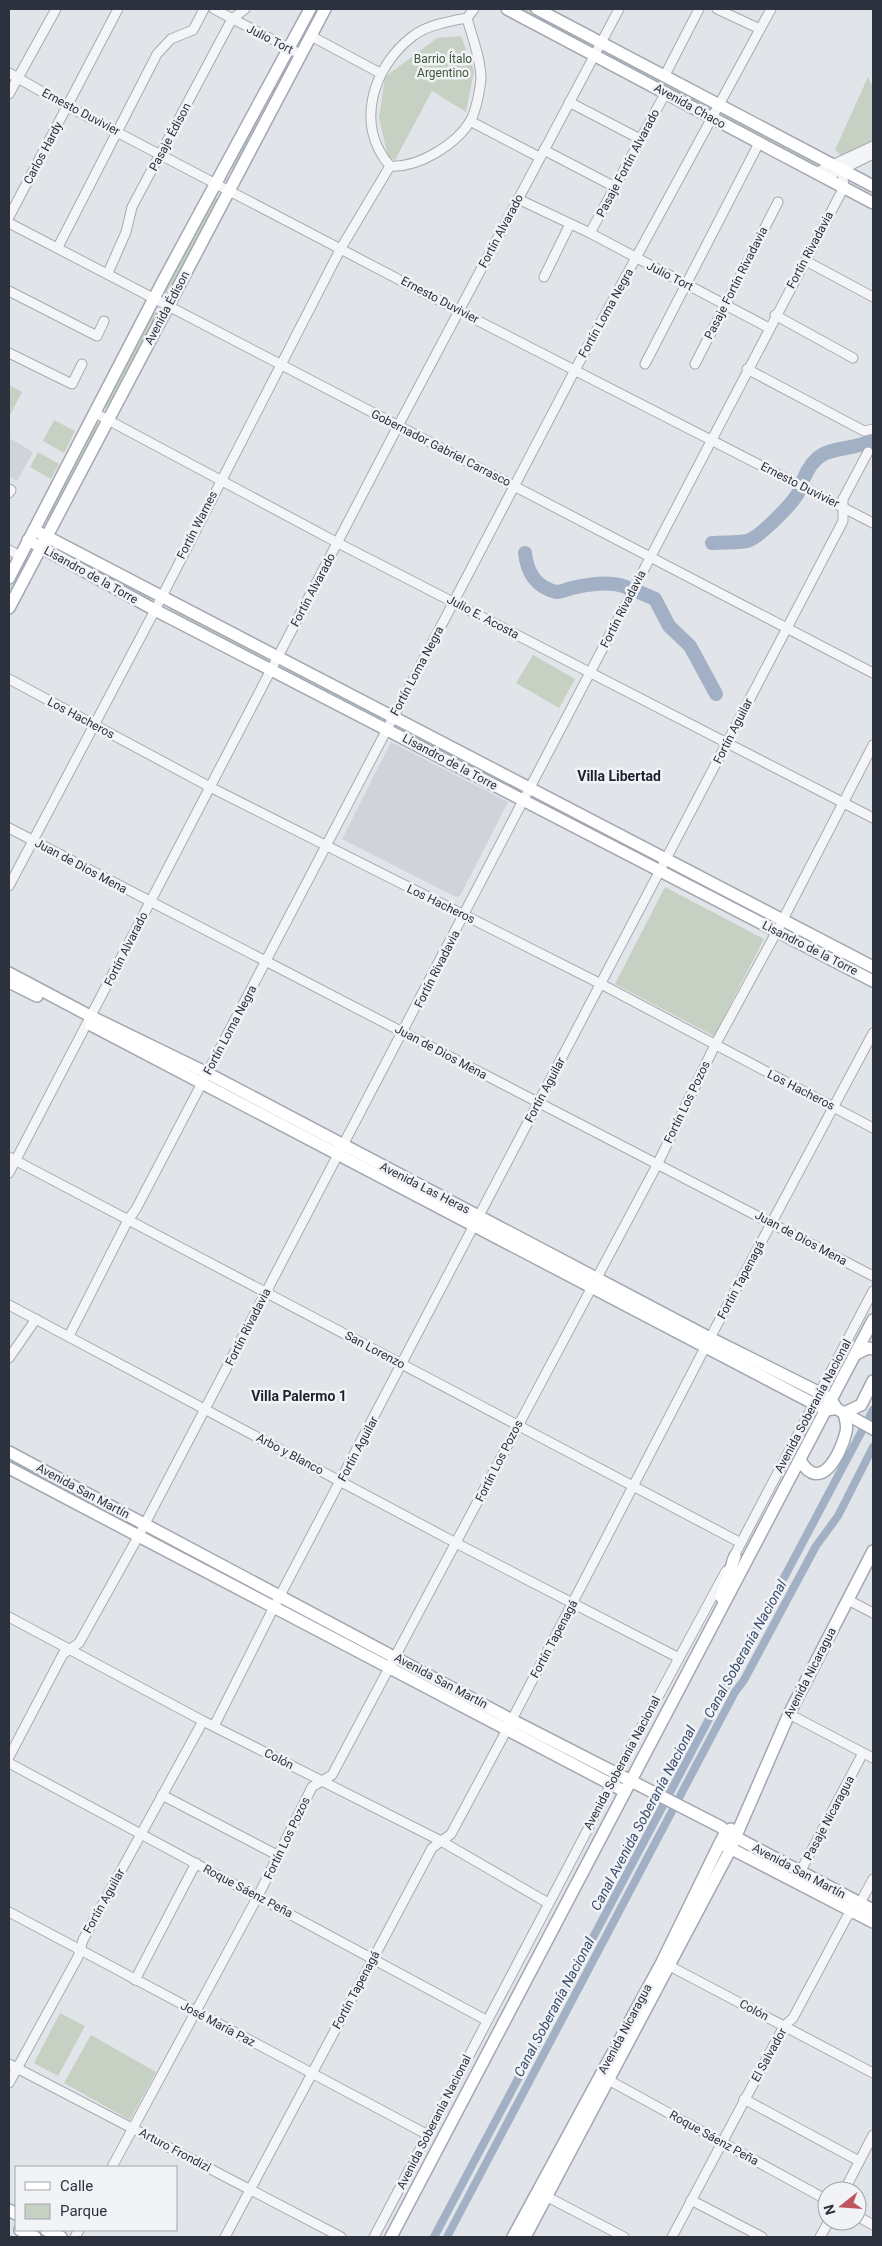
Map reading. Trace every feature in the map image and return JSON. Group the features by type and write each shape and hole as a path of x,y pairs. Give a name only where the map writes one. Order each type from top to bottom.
{"main road":[{"name":"Avenida Édison","path":"9,578 216,182 310,9"},
{"name":"Avenida Édison","path":"9,608 325,9"},
{"name":"Avenida Chaco","path":"507,9 873,202"},
{"name":"Avenida Chaco","path":"537,9 666,75 873,186"},
{"name":"Lisandro de la Torre","path":"31,535 46,536 530,787 664,865 780,926 873,981"},
{"name":"Lisandro de la Torre","path":"31,535 41,547 155,610 524,800 664,865"},
{"name":"Lisandro de la Torre","path":"780,926 873,967"},
{"name":"Avenida Las Heras","path":"9,972 90,1020"},
{"name":"Avenida Las Heras","path":"9,982 90,1020 204,1078 873,1429"},
{"name":"Avenida Soberanía Nacional","path":"391,2237 563,1912 624,1791 800,1460 834,1408 856,1354 873,1320"},
{"path":"856,1354 868,1348 873,1349"},
{"path":"800,1460 811,1474 819,1474 826,1471 846,1434 834,1408 861,1405 873,1381"},
{"name":"Avenida San Martín","path":"9,1452 396,1656 624,1791"},
{"name":"Avenida San Martín","path":"9,1468 390,1668 658,1794 721,1827 797,1877"},
{"name":"Avenida Nicaragua","path":"513,2237 542,2194 605,2078 725,1846 739,1825 789,1714 873,1551"},
{"path":"711,1627 735,1556"},
{"name":"Avenida Soberanía Nacional","path":"611,1785 616,1773"},
{"name":"Avenida San Martín","path":"725,1846 797,1877 856,1907 873,1922"},
{"name":"Avenida San Martín","path":"856,1907 873,1910"},
{"name":"Avenida Nicaragua","path":"525,2237 542,2194"},
{"path":"22,2231 35,2237"},
{"path":"48,2231 60,2237"}],"street":[{"path":"9,94 56,9"},
{"name":"Carlos Hardy","path":"9,216 118,9"},
{"path":"58,247 157,54 171,39 193,30 204,9"},
{"name":"Julio Tort","path":"214,9 300,54"},
{"name":"Pasaje Édison","path":"108,273 126,232 132,207 232,19 245,9"},
{"path":"467,18 480,66 481,80 470,121 451,142 437,152 401,167 390,166 381,156 375,142 371,112 380,73 392,54 415,35 449,21 467,18 474,9"},
{"name":"Fortín Alvarado","path":"9,1173 12,1159 90,1020 398,426 619,9"},
{"path":"666,75 699,9"},
{"path":"717,9 760,30"},
{"name":"Fortín Loma Negra","path":"69,1336 128,1220 136,1209 327,848 387,728 574,370 771,9"},
{"path":"310,36 380,73"},
{"name":"Ernesto Duvivier","path":"9,73 67,106 161,153 574,370 873,523"},
{"name":"Pasaje Fortín Alvarado","path":"590,233 666,92"},
{"path":"569,102 640,139"},
{"path":"470,121 615,188"},
{"path":"645,364 760,144"},
{"path":"822,175 873,146"},
{"path":"837,167 873,154"},
{"name":"Fortín Warnes","path":"9,886 155,610 161,595 341,248 390,166"},
{"path":"837,167 844,187"},
{"name":"Fortín Rivadavia","path":"9,1757 63,1654 79,1643 138,1537 404,1032 775,315 806,261 844,187"},
{"name":"Julio Tort","path":"518,199 590,233 769,328"},
{"name":"Pasaje Fortín Rivadavia","path":"695,364 778,202"},
{"name":"Gobernador Gabriel Carrasco","path":"9,223 873,673"},
{"path":"544,277 570,224"},
{"path":"806,261 873,297"},
{"path":"9,291 97,336 104,321"},
{"path":"775,315 853,358"},
{"path":"9,353 72,384 82,364"},
{"path":"747,369 864,431 873,429"},
{"name":"Julio E. Acosta","path":"95,413 338,542 873,818"},
{"name":"Fortín Aguilar","path":"214,1726 274,1607 478,1221 843,521 843,499 868,452"},
{"path":"9,489 11,490 9,493"},
{"path":"9,550 20,556"},
{"name":"Los Hacheros","path":"9,680 210,788 601,984 873,1128"},
{"name":"Fortín Los Pozos","path":"113,2166 258,1896 312,1787 332,1775 390,1668 517,1424 657,1165 714,1045 780,926 873,745"},
{"name":"Juan de Dios Mena","path":"9,828 150,903 404,1032 873,1276"},
{"name":"Fortín Tapenagá","path":"224,2237 432,1848 450,1834 510,1724 574,1604 632,1486 873,1033"},
{"name":"San Lorenzo","path":"12,1159 741,1543"},
{"name":"Avenida Soberanía Nacional","path":"616,1773 735,1556 873,1291"},
{"name":"Arbo y Blanco","path":"9,1305 340,1482 679,1658"},
{"path":"9,1358 36,1318"},
{"path":"848,1600 873,1613"},
{"name":"Colón","path":"9,1617 203,1721 440,1841 548,1903"},
{"path":"789,1714 873,1758"},
{"name":"Fortín Aguilar","path":"9,2083 13,2066 80,1950 203,1721"},
{"name":"Pasaje Nicaragua","path":"797,1877 863,1753"},
{"name":"Roque Sáenz Peña","path":"9,1763 486,2020"},
{"name":"Avenida Soberanía Nacional","path":"374,2237 486,2020 611,1785"},
{"path":"162,1795 279,1856"},
{"path":"135,1980 196,1863"},
{"name":"El Salvador","path":"672,2237 784,2026 793,2018 873,1879"},
{"name":"José María Paz","path":"9,1912 428,2135"},
{"name":"Colón","path":"665,1963 873,2073"},
{"name":"Arturo Frondizi","path":"13,2066 134,2127 341,2237"},
{"name":"Roque Sáenz Peña","path":"605,2078 817,2195"},
{"path":"744,2099 859,2161"},
{"path":"849,2181 873,2135"},
{"path":"542,2194 624,2237"},
{"path":"691,2200 762,2237"}],"shaded area":[{"path":"9,438 33,452 17,481 9,476"},
{"path":"391,742 508,802 460,896 456,897 342,839"}],"green space":[{"path":"517,9 531,9 591,41 588,47"},
{"name":"Barrio Ítalo Argentino","path":"461,36 474,71 466,112 432,91 395,160 388,157 379,118 385,77 437,38"},
{"path":"609,51 703,101 700,107 605,57"},
{"path":"286,61 291,63 235,170 230,167"},
{"path":"868,77 873,87 873,140 841,156 835,150"},
{"path":"724,111 818,162 815,168 721,118"},
{"path":"214,197 219,200 168,295 163,292"},
{"path":"154,311 159,314 108,409 103,406"},
{"path":"9,385 22,392 9,417"},
{"path":"54,420 75,431 64,453 43,441"},
{"path":"95,422 100,424 50,521 45,519"},
{"path":"38,452 59,464 51,479 30,467"},
{"path":"56,547 152,597 149,601 54,551"},
{"path":"27,555 32,558 9,601 9,590"},
{"path":"171,605 267,656 265,661 169,610"},
{"path":"533,655 575,679 559,708 516,683"},
{"path":"287,666 383,714 380,719 285,671"},
{"path":"404,726 516,786 514,790 402,730"},
{"path":"539,798 651,858 650,861 538,801"},
{"path":"676,868 770,917 768,921 674,872"},
{"path":"665,887 764,939 714,1036 615,984"},
{"path":"793,929 873,971 873,976 791,933"},
{"path":"9,1458 132,1523 130,1527 9,1463"},
{"path":"150,1532 266,1594 264,1598 148,1536"},
{"path":"60,2013 85,2026 58,2076 34,2063"},
{"path":"91,2035 156,2072 130,2120 64,2083"}],"waterway":[{"path":"804,478 810,466 825,453 873,440"},
{"path":"712,543 743,542 753,538 785,510 800,489"},
{"path":"525,553 530,573 538,583 550,590 559,592 599,584 613,584 626,587"},
{"path":"639,592 655,599 669,626 690,646 716,694"},
{"name":"Canal Avenida Soberanía Nacional","path":"434,2237 873,1410"},
{"name":"Canal Soberanía Nacional","path":"447,2237 735,1692 744,1680 816,1546 838,1516 873,1447"}],"district":[{"name":"Villa Libertad","path":"619,776"},
{"name":"Villa Palermo 1","path":"299,1396"}]}
